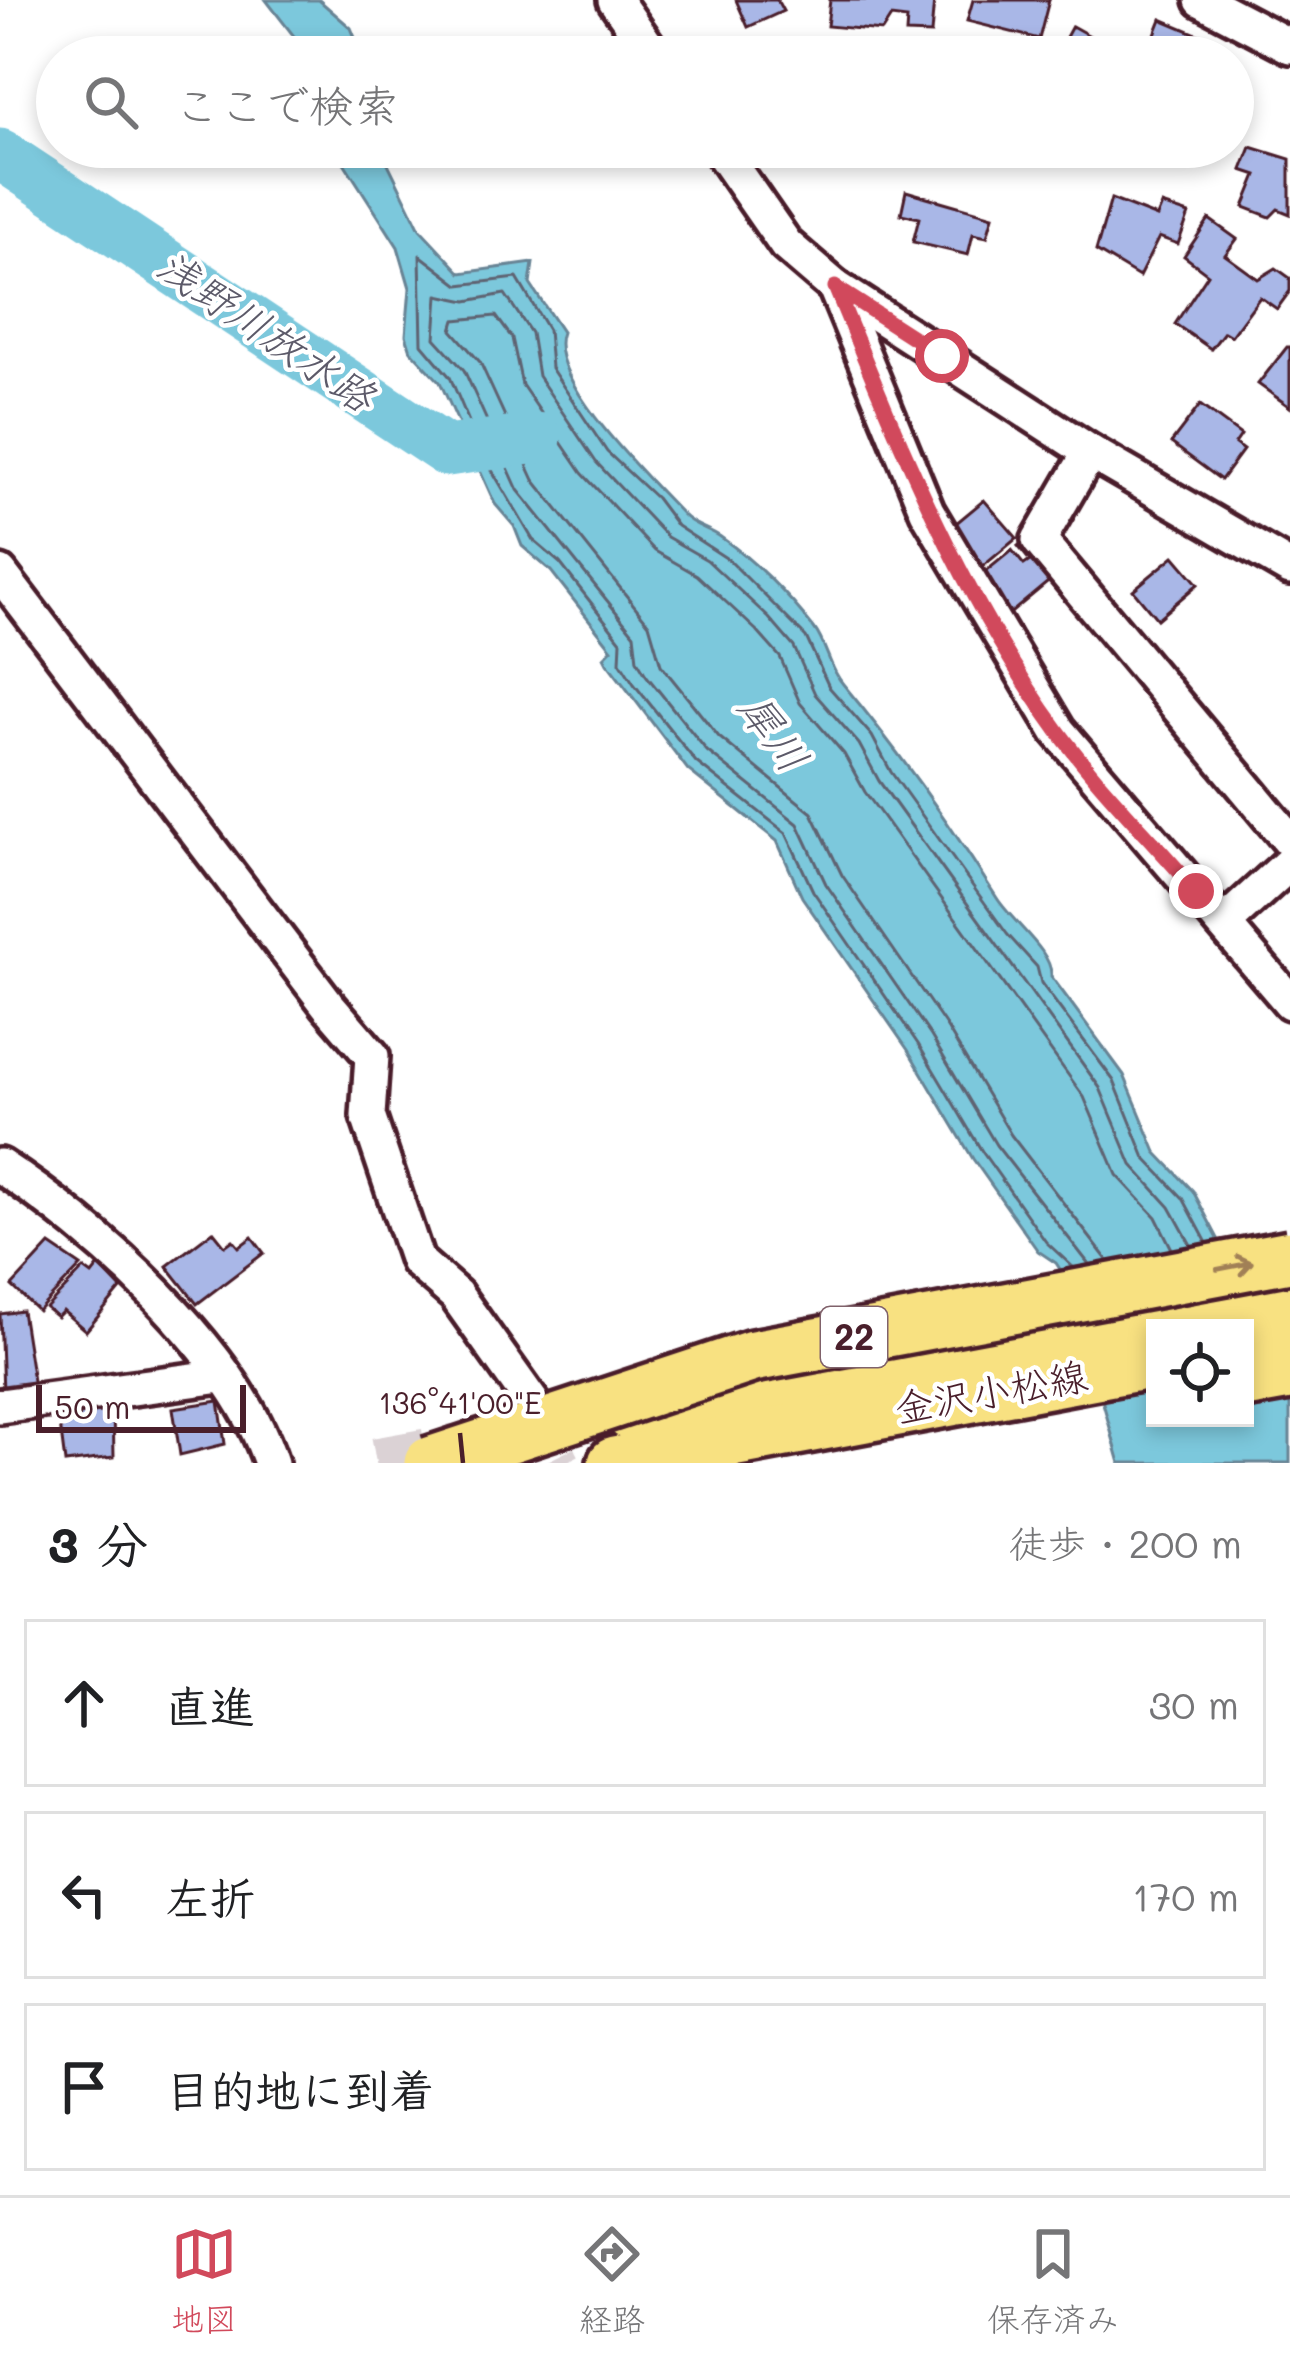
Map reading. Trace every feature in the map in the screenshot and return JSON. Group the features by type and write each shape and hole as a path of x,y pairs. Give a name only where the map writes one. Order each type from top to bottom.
{"main road":[{"name":"22","path":"443,1456 753,1356 1290,1256"},
{"name":"金沢小松線","path":"614,1463 886,1387 1290,1292"},
{"path":"1254,1344 1290,1337"},
{"name":"金沢小松線","path":"443,1456 886,1387 1146,1363"},
{"path":"1254,1380 1290,1374"},
{"path":"779,1463 1146,1399"}],"street":[{"path":"616,0 641,36"},
{"path":"1202,0 1290,46"},
{"path":"733,168 786,245 835,287 1090,452 1290,568"},
{"path":"835,287 927,511 1058,730 1290,1002"},
{"path":"1090,452 1039,540 1290,841"},
{"path":"0,573 328,1005 372,1056 368,1116 417,1261 456,1294 537,1409"},
{"path":"1224,923 1290,863"},
{"path":"0,1166 142,1278 222,1376 264,1441 271,1463"},
{"path":"0,1406 222,1376"}],"water":[{"path":"266,0 319,0 354,36 294,36"},
{"name":"犀川","path":"347,168 390,168 420,229 461,273 533,263 530,284 562,332 561,352 569,375 604,428 683,515 747,557 814,628 838,678 884,735 1004,907 1039,947 1051,976 1124,1075 1156,1152 1193,1191 1290,1376 1290,1463 1120,1463 1069,1283 1056,1263 1038,1251 973,1159 908,1050 802,897 777,841 688,770 607,663 604,657 612,649 551,571 522,546 514,526 495,504 440,382 411,351 406,335 410,288 398,247"}],"building":[{"path":"736,0 777,0 783,11 748,27"},
{"path":"830,0 934,0 931,34 906,33 907,19 891,17 882,31 827,26"},
{"path":"973,0 1049,0 1040,36 967,21"},
{"path":"1161,19 1201,36 1154,36"},
{"path":"1072,26 1090,36 1067,36"},
{"path":"1254,148 1290,159 1290,214 1278,209 1270,217 1244,207 1257,175 1242,170 1254,168"},
{"path":"906,191 993,216 987,237 973,234 968,255 913,242 919,218 901,214"},
{"path":"1111,199 1157,217 1162,205 1189,214 1178,244 1159,237 1139,277 1096,251"},
{"path":"1209,219 1237,239 1225,255 1258,279 1276,268 1290,278 1290,291 1277,309 1260,297 1231,336 1224,332 1211,349 1175,324 1208,274 1184,256"},
{"path":"1290,347 1290,407 1258,384"},
{"path":"1200,405 1241,435 1235,444 1243,450 1221,480 1171,443"},
{"path":"984,500 1017,538 981,568 949,529"},
{"path":"1023,542 1053,578 1006,617 983,589 985,572 1012,550 1024,565 1030,561 1018,546"},
{"path":"1174,556 1198,584 1157,619 1133,590"},
{"path":"213,1231 225,1246 233,1240 239,1247 252,1237 264,1253 197,1304 167,1266"},
{"path":"50,1245 81,1266 38,1311 12,1286"},
{"path":"99,1266 121,1289 86,1331 63,1311 57,1317 46,1308 84,1269 92,1275"},
{"path":"22,1311 34,1387 3,1392 0,1314"},
{"path":"219,1401 225,1444 180,1455 173,1408"},
{"path":"113,1409 114,1457 65,1463 60,1424 79,1421 78,1413"}],"waterway":[{"name":"浅野川放水路","path":"0,154 447,451 536,438"}],"tunnel":[{"path":"538,1411 564,1463"},
{"path":"376,1463 456,1449"}],"route":[{"path":"942,356 835,287 927,511 966,579 1058,730 1196,891"}]}
